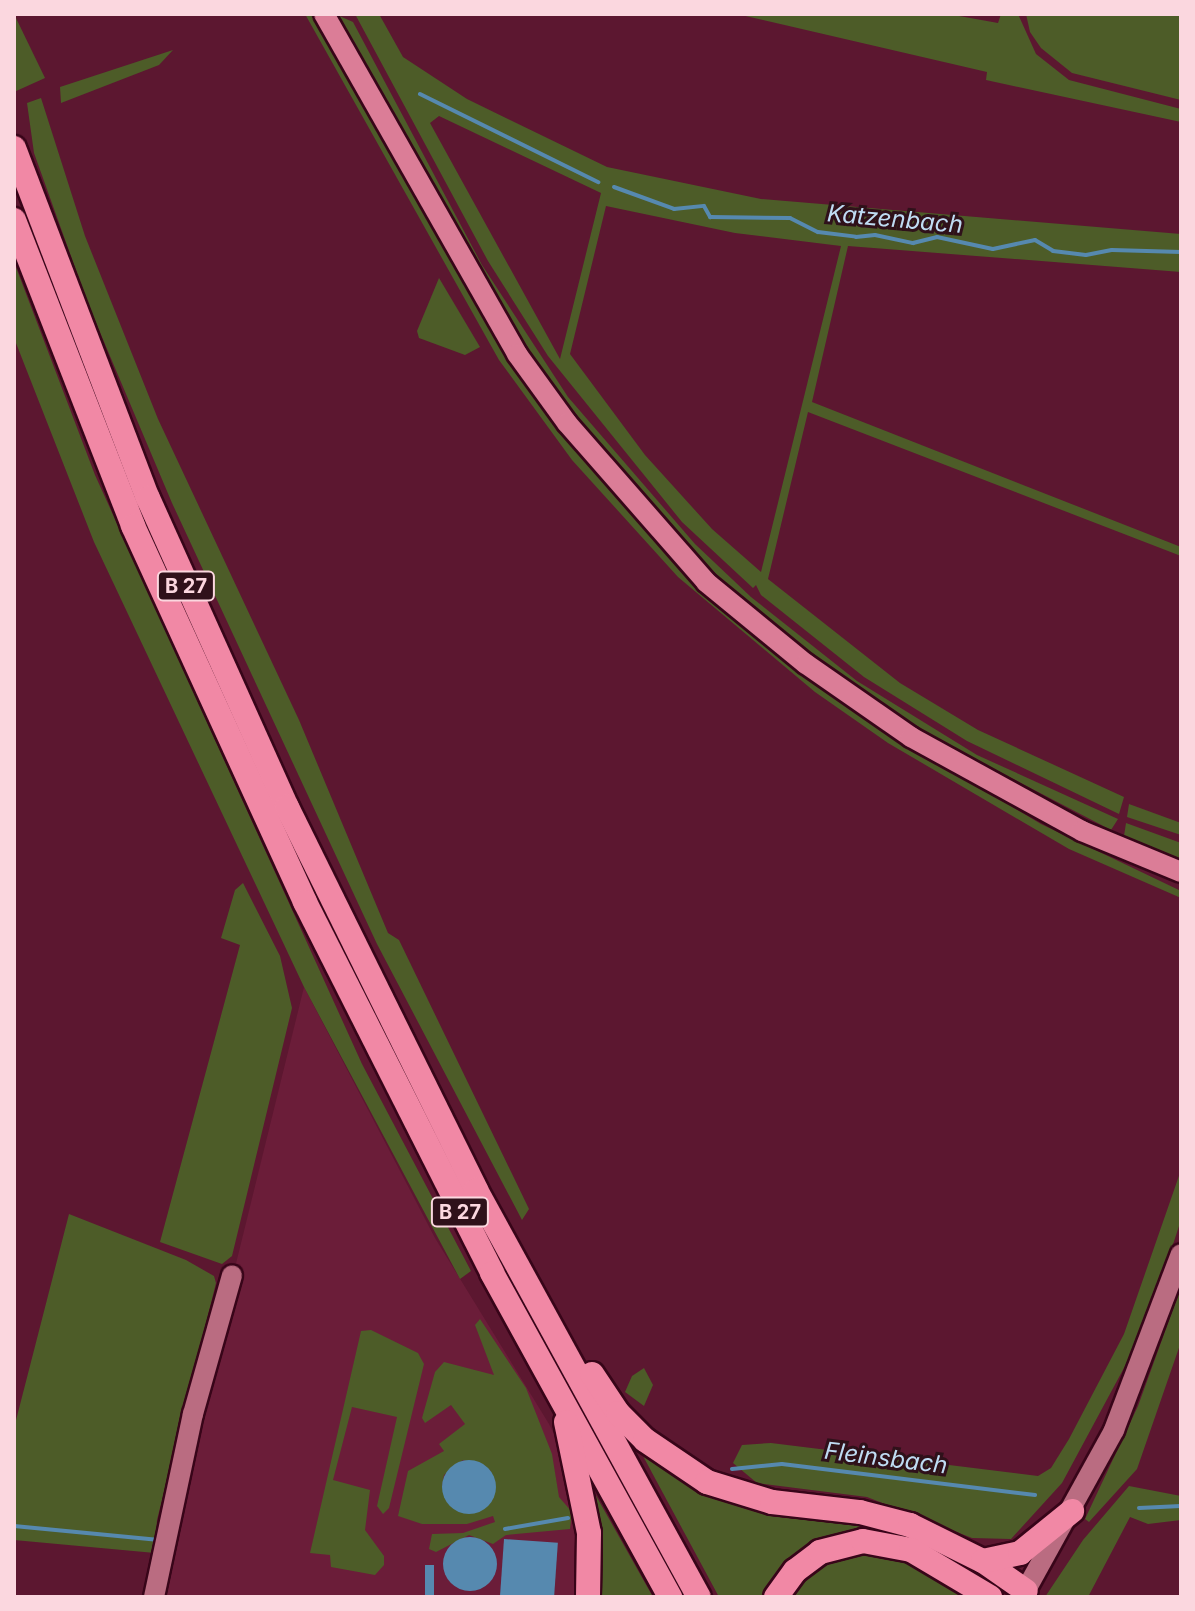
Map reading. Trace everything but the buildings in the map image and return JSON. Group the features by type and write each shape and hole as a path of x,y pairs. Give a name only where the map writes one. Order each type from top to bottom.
{"highway":[{"name":"B 27","path":"14,148 104,390 219,660 406,1055 549,1327 699,1597"},
{"name":"B 27","path":"14,220 128,512 243,770 395,1086 564,1406 670,1597"},
{"path":"549,1327 585,1363 618,1413 693,1474 756,1499 893,1520 983,1561 1024,1594"},
{"path":"564,1406 589,1533 588,1597"},
{"path":"983,1561 1020,1553 1072,1511"},
{"path":"776,1597 795,1571 820,1552 863,1541 911,1550 990,1597"}],"main road":[{"path":"324,14 517,354 567,423 706,582 806,664 911,737 1082,831 1181,872"}],"street":[{"path":"1024,1594 1072,1511 1129,1397 1181,1254"},
{"path":"154,1597 193,1414 232,1275"}],"shaded area":[{"path":"304,987 435,1238 549,1424 581,1488 588,1597 154,1597"}],"green space":[{"path":"14,14 45,78 14,92"},
{"path":"305,14 311,14 523,377 579,454 686,571 894,736 1041,824 1181,891 1181,898 1069,849 888,743 815,692 678,577 572,460 499,360"},
{"path":"335,14 353,22 482,265 568,397 695,544 751,597 857,681 977,755 1118,819 1111,830 894,717 736,597 623,482 538,370"},
{"path":"355,14 379,14 403,57 467,99 607,167 761,199 1181,234 1181,272 848,246 812,402 1181,547 1181,556 808,412 768,579 900,683 978,730 1124,797 1119,814 967,741 864,677 761,595 756,585 753,588 682,522 548,356 488,261","holes":["439,116 601,193 560,359 430,123","606,206 735,233 841,246 761,572 712,529 645,455 570,354"]},
{"path":"737,14 948,14 998,23 1001,14 1018,14 1036,54 1069,80 1181,109 1181,122 986,80 987,72"},
{"path":"1026,14 1181,14 1181,100 1072,73 1041,48 1030,32"},
{"path":"173,50 159,65 61,103 60,87"},
{"path":"41,98 85,236 158,419 299,720 388,933 399,940 529,1209 522,1220 377,944 172,503 88,304 34,153 27,103"},
{"path":"14,262 95,475 362,1064 471,1271 460,1279 304,987 94,542 14,338"},
{"path":"439,278 480,347 465,355 419,338 417,331"},
{"path":"1129,804 1181,823 1181,835 1127,817"},
{"path":"1126,823 1181,843 1181,859 1124,836"},
{"path":"243,883 280,956 292,1008 232,1256 222,1264 160,1242 240,945 221,938 235,890"},
{"path":"1181,1170 1181,1220 1146,1327 1062,1483 1011,1539 972,1538 867,1497 757,1483 733,1463 742,1445 771,1443 1038,1476 1051,1468 1124,1334"},
{"path":"69,1214 186,1260 214,1276 216,1283 157,1520 155,1553 14,1540 14,1428"},
{"path":"1181,1287 1181,1342 1137,1469 1089,1522 1085,1519 1138,1406"},
{"path":"480,1319 526,1388 552,1454 559,1497 572,1512 570,1529 506,1535 493,1544 469,1535 436,1552 429,1549 432,1534 463,1533 495,1522 493,1516 467,1524 422,1524 398,1516 408,1471 444,1451 439,1444 465,1424 451,1405 425,1423 422,1418 435,1372 444,1362 494,1375 475,1325","holes":["463,1460 490,1470 495,1481 442,1487 444,1475"]},
{"path":"371,1330 418,1353 424,1364 389,1508 383,1514 377,1506 397,1417 352,1407 333,1480 370,1490 365,1530 384,1556 384,1565 375,1575 331,1567 330,1555 310,1553 361,1331"},
{"path":"644,1368 653,1385 644,1406 625,1392 632,1376"},
{"path":"636,1443 669,1470 875,1524 932,1545 1003,1591 876,1531 765,1597 719,1597"},
{"path":"590,1485 653,1597 593,1597"},
{"path":"1129,1486 1181,1496 1181,1520 1148,1524 1130,1517 1088,1597 1045,1597 1083,1540"},
{"path":"835,1550 895,1550 978,1597 783,1597"}],"water":[{"path":"469,1460 488,1468 496,1487 488,1506 469,1514 450,1506 442,1487 450,1468"},
{"path":"470,1537 489,1545 497,1564 489,1583 470,1591 451,1583 443,1564 451,1545"},
{"path":"504,1539 558,1543 554,1597 500,1597"},
{"path":"425,1565 434,1565 434,1597 425,1597"}],"waterway":[{"name":"Katzenbach","path":"420,94 598,182"},
{"name":"Katzenbach","path":"614,187 674,209 704,206 710,217 790,218 818,232 856,237 875,235 913,243 937,237 993,249 1035,240 1053,251 1086,255 1112,250 1181,252"},
{"name":"Fleinsbach","path":"732,1469 782,1464 1035,1495"},
{"name":"Fleinsbach","path":"1139,1508 1181,1506"},
{"name":"Fleinsbach","path":"505,1529 568,1518"},
{"name":"Fleinsbach","path":"14,1526 159,1540"}]}
